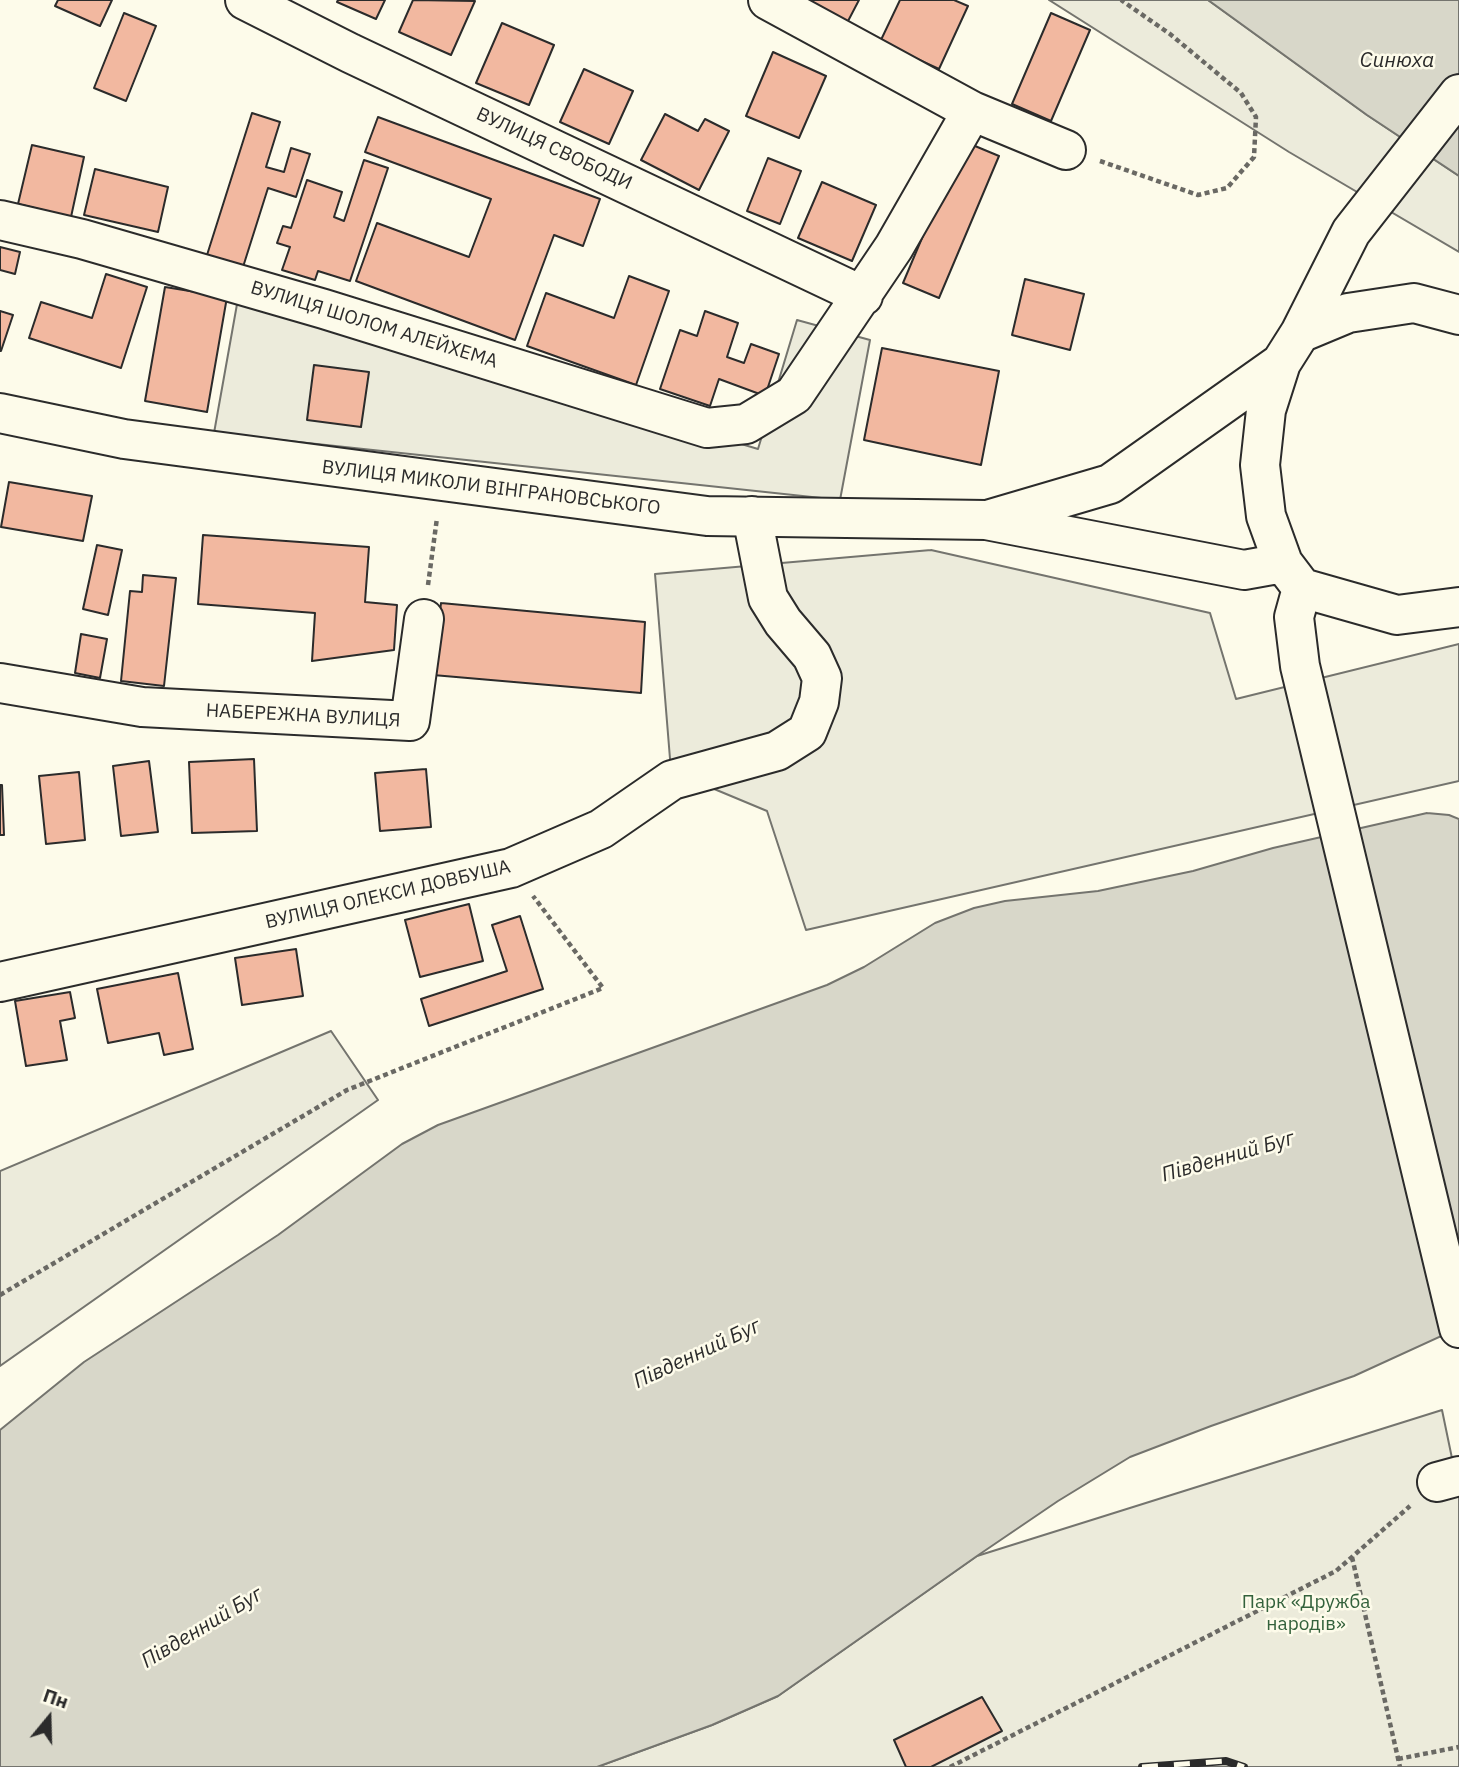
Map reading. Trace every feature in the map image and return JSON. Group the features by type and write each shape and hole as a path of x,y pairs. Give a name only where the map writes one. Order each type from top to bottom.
{"street":[{"name":"ВУЛИЦЯ СВОБОДИ","path":"245,0 350,53 863,296"},
{"path":"768,0 972,111 1066,150"},
{"path":"1459,94 1352,232 1290,348 1266,410 1261,465 1266,516 1292,576 1300,666 1459,1328"},
{"path":"863,296 972,111"},
{"name":"ВУЛИЦЯ ШОЛОМ АЛЕЙХЕМА","path":"0,220 82,239 324,309 707,428 746,424 794,395 863,296"},
{"path":"1290,348 1348,313 1414,303 1459,315"},
{"name":"ВУЛИЦЯ МИКОЛИ ВІНГРАНОВСЬКОГО","path":"986,520 1110,484 1290,348"},
{"name":"ВУЛИЦЯ МИКОЛИ ВІНГРАНОВСЬКОГО","path":"0,413 124,439 707,516 986,520 1244,570 1292,576"},
{"name":"ВУЛИЦЯ ОЛЕКСИ ДОВБУША","path":"0,982 511,868 601,828 672,780 777,751 807,732 819,702 822,678 812,656 783,622 768,598 752,516"},
{"path":"1292,576 1397,615 1459,607"},
{"name":"НАБЕРЕЖНА ВУЛИЦЯ","path":"0,683 142,707 410,722 424,619"}],"path":[{"path":"1066,150 1198,195 1227,188 1254,157 1256,117 1241,93 1170,34 1121,0"},
{"path":"424,619 442,482"},
{"path":"0,1295 347,1090 603,988 511,868"},
{"path":"950,1767 1336,1571 1448,1479"},
{"path":"1352,1556 1400,1767"},
{"path":"1398,1759 1459,1747"}],"green space":[{"path":"1049,0 1208,0 1367,115 1459,176 1459,252 1289,152"},
{"path":"239,293 758,449 797,320 870,340 840,500 214,433"},
{"path":"931,550 1210,613 1236,699 1459,644 1459,781 806,930 767,811 671,771 655,574"},
{"path":"331,1031 378,1100 0,1366 0,1171"},
{"name":"Парк «Дружба народів»","path":"1442,1410 1459,1492 1459,1767 597,1767 712,1725 778,1696 977,1556"}],"water":[{"name":"Синюха","path":"1208,0 1459,0 1459,176 1367,115"},
{"name":"Південний Буг","path":"1427,813 1459,819 1459,1328 1354,1376 1130,1457 1058,1501 778,1696 712,1725 597,1767 0,1767 0,1430 84,1362 278,1235 402,1144 438,1125 827,985 864,967 935,923 974,908 1005,901 1098,891 1193,871 1273,848"}],"building":[{"path":"58,0 112,0 100,26 55,6"},
{"path":"385,0 376,19 337,2"},
{"path":"413,0 475,1 451,55 399,32"},
{"path":"804,0 859,0 847,23"},
{"path":"900,0 954,0 968,6 939,69 880,42"},
{"path":"124,13 156,26 126,101 94,88"},
{"path":"1051,13 1090,30 1051,121 1012,104"},
{"path":"502,23 554,45 529,105 476,83"},
{"path":"773,52 826,76 799,138 746,116"},
{"path":"584,69 633,91 609,144 560,122"},
{"path":"252,113 280,122 266,167 284,172 291,148 310,154 296,197 268,188 243,267 207,255"},
{"path":"665,114 698,131 705,119 729,131 699,190 641,160"},
{"path":"378,117 600,199 583,246 554,235 515,340 356,281 377,223 469,257 491,199 365,152"},
{"path":"963,141 999,156 939,298 903,283"},
{"path":"32,145 84,157 71,217 18,204"},
{"path":"768,158 801,171 780,224 747,211"},
{"path":"364,160 388,168 350,281 318,271 315,280 282,270 290,247 277,243 283,226 291,228 307,180 342,192 334,217 344,221"},
{"path":"95,169 168,187 158,232 84,215"},
{"path":"822,182 876,205 852,261 798,238"},
{"path":"0,247 20,252 15,274 0,270"},
{"path":"106,274 147,287 121,368 29,338 41,302 92,318"},
{"path":"629,276 669,291 636,385 527,346 546,293 614,318"},
{"path":"1025,279 1084,294 1070,350 1012,335"},
{"path":"165,287 227,297 207,412 145,401"},
{"path":"0,311 13,315 1,351 0,351"},
{"path":"705,311 738,323 727,357 744,363 751,344 779,354 765,396 719,379 710,406 660,389 680,330 697,336"},
{"path":"882,348 999,371 981,465 864,440"},
{"path":"314,365 369,372 361,427 307,420"},
{"path":"9,482 92,496 83,541 1,527"},
{"path":"203,535 369,547 365,602 397,605 394,650 312,661 315,613 198,604"},
{"path":"97,545 122,550 108,615 83,609"},
{"path":"143,575 176,578 164,686 121,681 130,591 142,592"},
{"path":"441,603 645,622 641,693 433,675"},
{"path":"81,634 107,639 100,678 75,673"},
{"path":"254,759 257,831 192,833 189,762"},
{"path":"149,761 158,832 121,836 113,766"},
{"path":"426,769 431,827 380,831 375,773"},
{"path":"79,772 85,840 46,844 39,776"},
{"path":"2,785 4,835 0,835"},
{"path":"469,904 483,961 420,977 405,920"},
{"path":"520,916 543,989 429,1026 421,999 507,971 492,925"},
{"path":"296,949 303,996 242,1005 235,958"},
{"path":"178,973 193,1049 164,1055 159,1033 108,1043 97,989"},
{"path":"70,992 75,1018 60,1021 67,1060 26,1066 15,1001"},
{"path":"982,1697 1002,1731 931,1767 906,1767 894,1740"}],"railway":[{"path":"1142,1767 1226,1761 1244,1767"}]}
